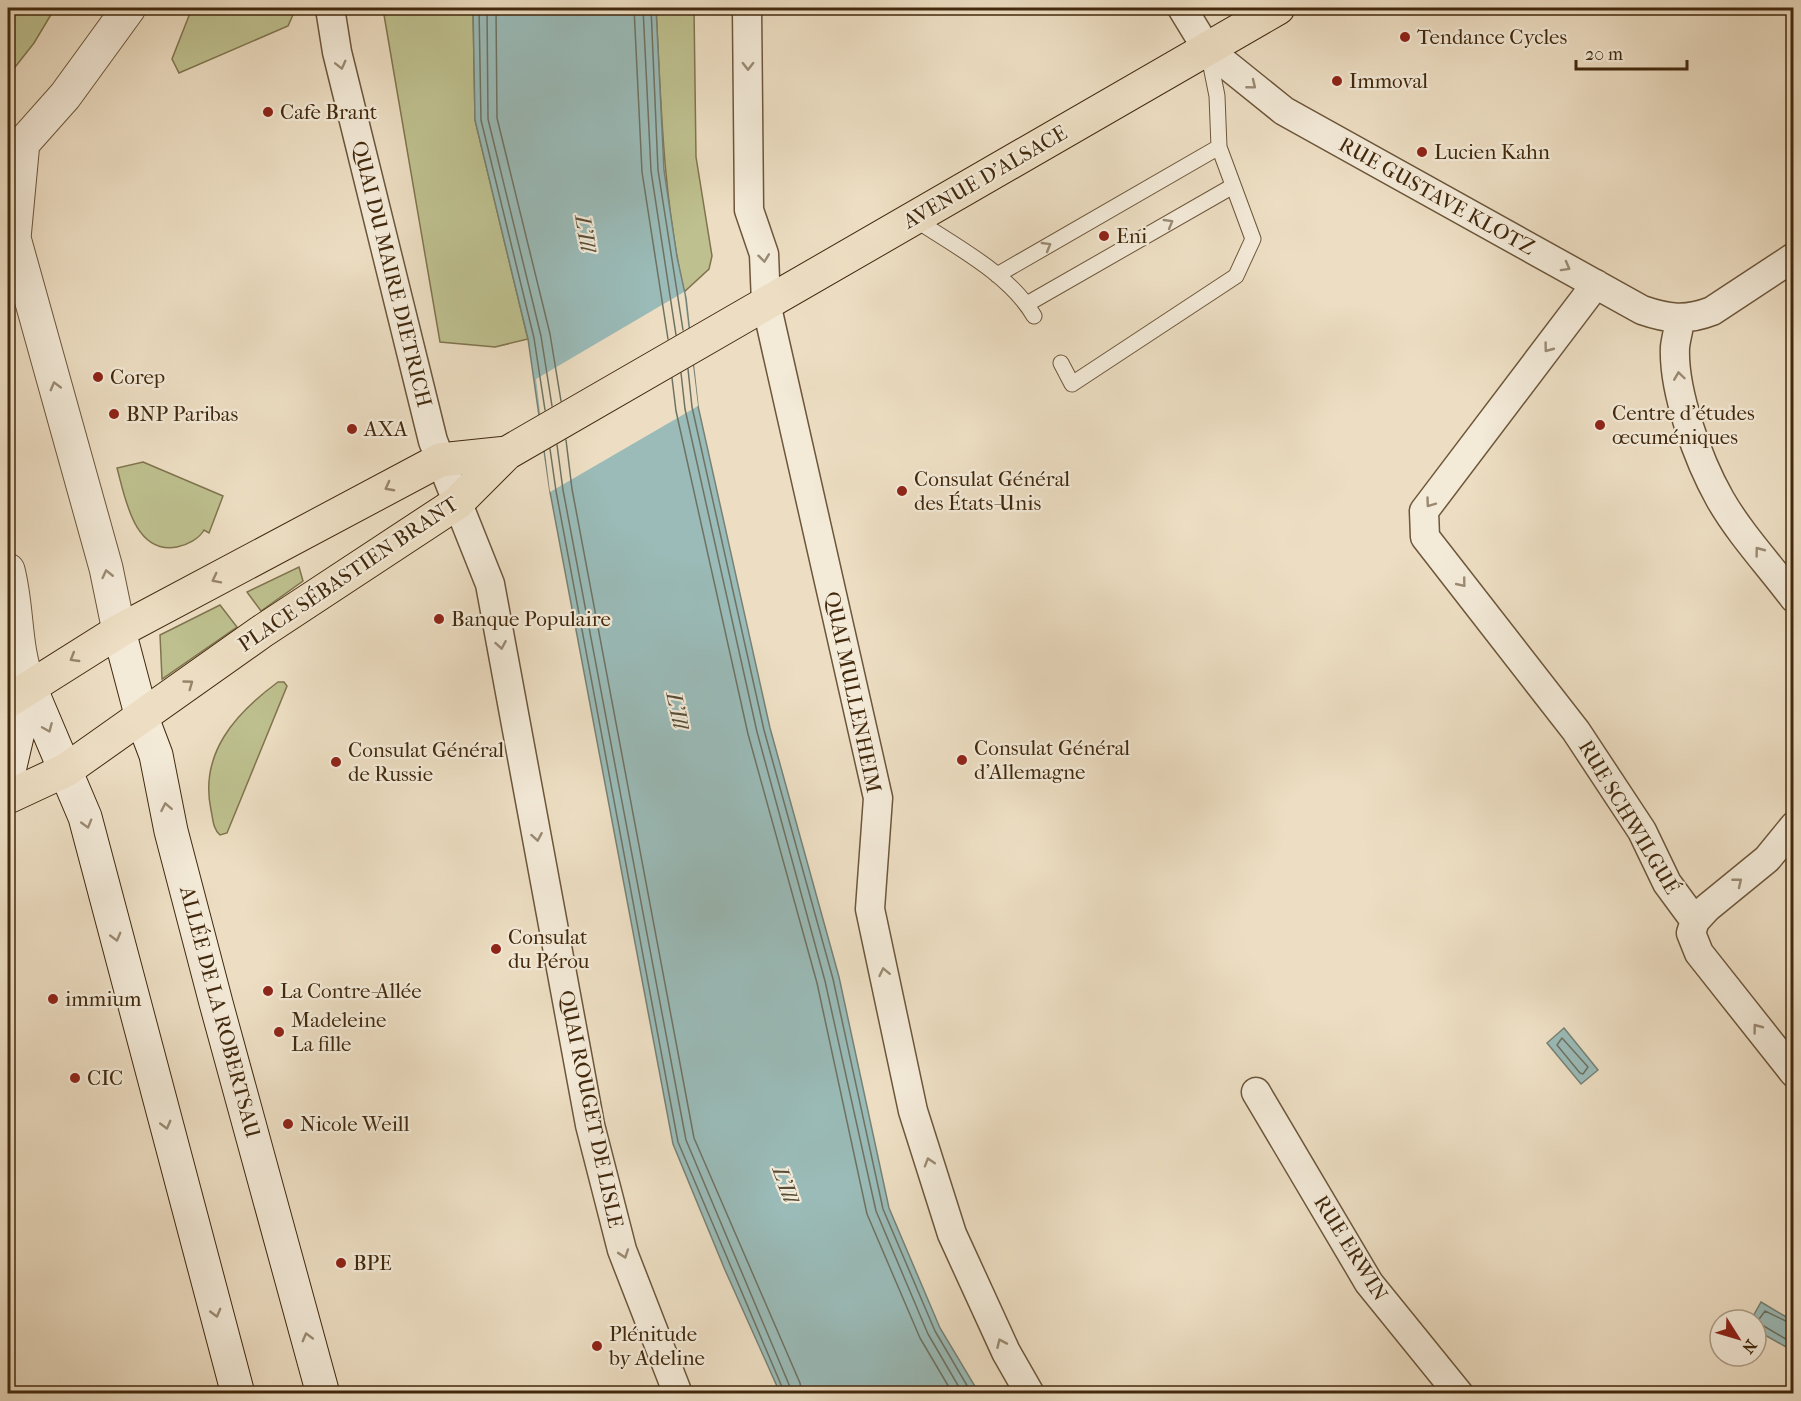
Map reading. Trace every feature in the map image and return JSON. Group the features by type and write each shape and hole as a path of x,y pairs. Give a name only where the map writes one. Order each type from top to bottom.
{"main road":[{"path":"119,631 106,568 14,238 15,151 65,96 129,8"},
{"name":"AVENUE D'ALSACE","path":"507,453 1278,8"},
{"name":"PLACE SÉBASTIEN BRANT","path":"18,693 119,631 440,460 507,453"},
{"name":"PLACE SÉBASTIEN BRANT","path":"8,797 66,770 261,632 457,503 507,453"},
{"path":"8,570 15,596 21,667 8,775"},
{"name":"ALLÉE DE LA ROBERTSAU","path":"119,631 142,718 156,756 171,831 216,1003 323,1394"},
{"path":"18,693 66,770 85,817 238,1394"}],"street":[{"name":"QUAI DU MAIRE DIETRICH","path":"330,8 337,52 433,441 457,503"},
{"name":"QUAI MULLENHEIM","path":"747,8 748,210 764,254 766,303 878,798 870,909 914,1111 952,1234 1006,1352 1030,1394"},
{"name":"RUE GUSTAVE KLOTZ","path":"1182,8 1207,49 1284,111 1642,310 1680,320"},
{"path":"1794,257 1712,311 1680,320 1675,347 1679,382 1689,425 1702,463 1721,501 1794,598"},
{"name":"RUE SCHWILGUÉ","path":"1596,284 1424,511 1425,537 1576,731 1642,831 1667,883 1695,921"},
{"name":"QUAI ROUGET DE LISLE","path":"457,503 490,585 590,1125 622,1250 678,1394"},
{"path":"1794,826 1767,859 1707,908 1695,921 1691,933 1699,953 1794,1073"},
{"name":"RUE ERWIN","path":"1257,1092 1369,1283 1459,1394"}],"lane":[{"path":"1061,363 1072,384 1236,276 1253,239 1219,147 1217,96 1207,49"},
{"path":"997,275 1219,147"},
{"path":"913,218 997,275 1031,310 1233,186"}],"green space":[{"path":"8,8 55,8 34,43 8,76"},
{"path":"192,8 296,8 288,26 179,73 172,59"},
{"path":"389,8 473,8 475,120 528,339 495,347 440,342 384,15"},
{"path":"656,8 694,8 696,157 712,256 709,269 684,292 667,186"},
{"path":"143,462 223,496 209,533 204,530 196,539 181,546 162,547 151,542 141,533 128,508 117,468"},
{"path":"299,567 303,581 261,611 247,592"},
{"path":"220,605 237,627 162,679 160,635"},
{"path":"278,682 284,682 287,686 227,833 220,835 214,824 209,789 210,770 216,753 224,736 235,721"}],"water":[{"name":"L'Ill","path":"473,8 656,8 664,170 677,257 686,298 698,406 770,728 839,977 889,1208 940,1328 979,1393 780,1393 725,1270 673,1144 550,492 528,339 475,120"},
{"path":"1564,1028 1598,1070 1581,1084 1547,1043"},
{"path":"1761,1302 1793,1321 1793,1351 1768,1337 1768,1308 1758,1308"}],"pier":[{"path":"684,292 698,406 550,492 536,379"}],"place":[{"name":"Tendance Cycles","path":"1405,37"},
{"name":"Immoval","path":"1337,81"},
{"name":"Cafe Brant","path":"268,112"},
{"name":"Lucien Kahn","path":"1422,152"},
{"name":"Eni","path":"1104,236"},
{"name":"Corep","path":"98,377"},
{"name":"BNP Paribas","path":"114,414"},
{"name":"Centre d'études œcuméniques","path":"1600,425"},
{"name":"AXA","path":"352,429"},
{"name":"Consulat Général des États-Unis","path":"902,491"},
{"name":"Banque Populaire","path":"439,619"},
{"name":"Consulat Général d'Allemagne","path":"962,760"},
{"name":"Consulat Général de Russie","path":"336,762"},
{"name":"Consulat du Pérou","path":"496,949"},
{"name":"La Contre-Allée","path":"268,991"},
{"name":"immium","path":"53,999"},
{"name":"Madeleine La fille","path":"279,1032"},
{"name":"CIC","path":"75,1078"},
{"name":"Nicole Weill","path":"288,1124"},
{"name":"BPE","path":"341,1263"},
{"name":"Plénitude by Adeline","path":"597,1346"}]}
